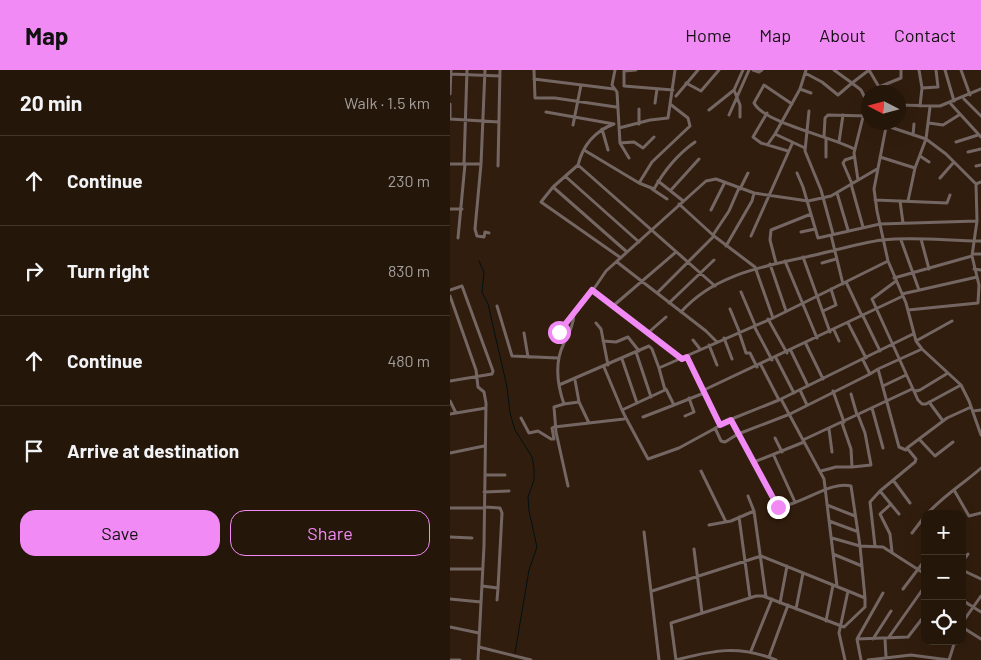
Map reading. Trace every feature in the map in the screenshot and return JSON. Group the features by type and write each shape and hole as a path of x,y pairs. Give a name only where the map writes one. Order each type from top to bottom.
{"street":[{"path":"484,70 484,119 474,229 477,236 484,237 485,232 489,233"},
{"path":"498,166 500,70"},
{"path":"534,70 535,98 555,98 616,107"},
{"path":"615,70 612,85 617,92 616,124 620,143 629,158"},
{"path":"636,70 624,70 623,86 673,90"},
{"path":"618,128 650,120 666,120 673,90 675,70"},
{"path":"676,96 698,70"},
{"path":"686,83 701,91 719,70"},
{"path":"709,110 734,90 743,70"},
{"path":"730,115 749,70"},
{"path":"754,70 759,72 762,70"},
{"path":"834,70 861,90"},
{"path":"768,144 800,89 806,72 838,95 869,70 879,85"},
{"path":"884,85 900,78 901,70"},
{"path":"919,70 922,88 920,106"},
{"path":"922,88 938,87 936,70"},
{"path":"945,70 952,102 959,116 980,136"},
{"path":"962,70 970,96"},
{"path":"458,238 462,210 468,72"},
{"path":"450,94 451,73 468,72 484,76 500,76"},
{"path":"534,79 614,89"},
{"path":"573,125 581,85"},
{"path":"792,104 764,85 754,104 783,121 854,149"},
{"path":"655,102 657,89"},
{"path":"800,89 811,93"},
{"path":"734,90 737,95 740,117"},
{"path":"906,105 930,106 952,102 980,92"},
{"path":"963,98 981,116"},
{"path":"450,104 450,119 484,119 499,122"},
{"path":"639,183 652,162 690,125 688,118 670,104"},
{"path":"908,201 915,168 926,139 930,106"},
{"path":"639,109 639,124"},
{"path":"808,111 808,132 805,148 823,199 836,259 844,283 880,351"},
{"path":"546,112 574,118 603,120 616,124"},
{"path":"767,113 753,136 761,143 788,151"},
{"path":"839,142 844,115"},
{"path":"826,157 827,116 861,117"},
{"path":"929,123 943,124 959,116"},
{"path":"616,124 602,129 593,136 584,150 578,165 553,187 541,202 621,258"},
{"path":"858,180 854,149 861,124"},
{"path":"913,135 914,124"},
{"path":"602,129 608,150"},
{"path":"886,130 877,169 875,200 888,261 903,295 916,341 922,349 961,385 980,427 981,435"},
{"path":"901,130 926,139 954,162 976,184 977,221 972,255 979,285 977,304 908,310"},
{"path":"774,134 792,144 805,148"},
{"path":"956,142 980,136"},
{"path":"620,143 634,142 644,148 654,137"},
{"path":"652,189 654,189 686,148 695,142"},
{"path":"751,236 792,144"},
{"path":"968,152 981,149"},
{"path":"584,150 667,199"},
{"path":"920,156 929,162"},
{"path":"854,157 845,160 844,163 852,184 863,227"},
{"path":"880,157 915,168"},
{"path":"672,190 686,171 699,159"},
{"path":"940,178 954,162"},
{"path":"450,164 481,164"},
{"path":"897,170 899,164"},
{"path":"578,165 715,286"},
{"path":"976,166 981,165"},
{"path":"554,335 606,271 682,200 708,180 714,179 725,182 739,189 754,193 770,194 790,200 808,201 823,199 877,169"},
{"path":"657,293 714,236 748,173"},
{"path":"797,173 808,201 818,238 880,224 977,221"},
{"path":"565,176 594,199 639,242"},
{"path":"658,182 672,190 682,200"},
{"path":"711,210 725,182"},
{"path":"976,184 981,182"},
{"path":"553,187 627,252"},
{"path":"837,192 848,230"},
{"path":"726,246 752,201 754,193"},
{"path":"875,200 947,203 950,195"},
{"path":"900,201 903,223"},
{"path":"679,204 726,246 755,267 773,318"},
{"path":"450,210 462,210"},
{"path":"776,263 770,240 771,230 811,214"},
{"path":"801,232 815,229"},
{"path":"681,312 696,297 755,267 883,240 953,238 981,241"},
{"path":"921,239 929,269"},
{"path":"901,240 919,290"},
{"path":"613,306 676,252"},
{"path":"961,385 929,402 920,403 876,310 872,297 895,280 972,255 981,254"},
{"path":"803,257 816,296 832,331 839,341"},
{"path":"822,263 836,259"},
{"path":"669,302 714,260"},
{"path":"785,261 816,338"},
{"path":"659,368 773,318 888,261"},
{"path":"617,262 717,342"},
{"path":"770,264 786,311"},
{"path":"974,270 981,270"},
{"path":"643,417 704,392 876,310 903,295 977,277"},
{"path":"450,290 462,286 493,371 492,374 450,381"},
{"path":"592,290 682,359"},
{"path":"823,310 836,305 831,290"},
{"path":"742,292 754,325 772,360"},
{"path":"450,296 477,377 479,389 485,394 485,508 478,660"},
{"path":"497,306 512,355 558,358"},
{"path":"730,309 746,353 750,353 790,414 821,471 826,490 826,505 832,538 835,586 826,621"},
{"path":"564,404 557,371 558,358 572,326 574,312"},
{"path":"649,332 666,317"},
{"path":"768,319 786,353"},
{"path":"916,341 952,321"},
{"path":"596,323 601,329 606,366 622,410 647,459 679,448 720,425 794,393 914,334"},
{"path":"848,323 870,374"},
{"path":"642,327 682,359"},
{"path":"524,333 528,357"},
{"path":"604,341 616,342 628,337 637,352 652,397"},
{"path":"724,338 732,359"},
{"path":"693,340 700,349"},
{"path":"806,344 823,378"},
{"path":"709,345 718,365"},
{"path":"559,385 575,380 651,346 666,389 674,404"},
{"path":"715,428 724,442 738,434 790,414 833,391 922,349"},
{"path":"791,350 808,386"},
{"path":"687,357 720,425"},
{"path":"776,358 794,393"},
{"path":"622,359 637,402"},
{"path":"875,546 870,502 880,491 916,462 916,459 907,450 899,447 878,370"},
{"path":"754,462 774,456 912,389 920,390 948,374"},
{"path":"883,386 906,375"},
{"path":"575,380 579,402 589,423"},
{"path":"622,410 666,389"},
{"path":"800,390 807,405"},
{"path":"833,391 851,451 852,467"},
{"path":"821,471 836,467 871,464 865,433 851,394"},
{"path":"685,416 694,411 689,398"},
{"path":"450,401 456,413"},
{"path":"568,486 556,427 554,406 579,402"},
{"path":"929,402 943,421"},
{"path":"450,414 486,408"},
{"path":"872,408 883,448"},
{"path":"907,450 907,447 943,421 972,409 981,410"},
{"path":"521,418 529,433 538,431 546,438 554,439 552,428 626,418"},
{"path":"731,420 777,506 796,502 838,486 850,486 860,546 865,598 864,609 848,625 840,626 766,596 750,598 671,623 676,660 726,649 751,651 762,658 769,657 776,660"},
{"path":"829,429 832,452"},
{"path":"776,438 782,452"},
{"path":"919,438 935,456 952,442"},
{"path":"450,452 484,446"},
{"path":"774,456 796,502"},
{"path":"930,510 938,501 981,468"},
{"path":"701,470 726,522"},
{"path":"485,475 504,475"},
{"path":"893,480 910,503"},
{"path":"954,490 965,505 969,516 981,513"},
{"path":"484,492 509,491"},
{"path":"880,491 899,514"},
{"path":"748,496 754,511 766,596"},
{"path":"891,504 880,514 890,534 892,552"},
{"path":"826,505 854,516"},
{"path":"450,508 502,510 497,600"},
{"path":"709,525 726,522 754,511"},
{"path":"740,517 750,598"},
{"path":"829,521 856,531"},
{"path":"912,533 921,521"},
{"path":"644,532 659,660"},
{"path":"450,537 472,538"},
{"path":"832,538 860,546 880,546 921,572"},
{"path":"694,548 702,613"},
{"path":"833,554 862,566"},
{"path":"652,591 761,556 865,598"},
{"path":"903,589 921,564"},
{"path":"780,602 787,566"},
{"path":"450,569 482,569"},
{"path":"966,572 981,579"},
{"path":"796,609 803,573"},
{"path":"482,586 498,588"},
{"path":"844,660 839,633 848,591"},
{"path":"886,657 887,638 921,591"},
{"path":"861,660 857,639 883,593"},
{"path":"966,617 981,596"},
{"path":"450,599 481,602"},
{"path":"751,651 772,599"},
{"path":"966,603 981,612"},
{"path":"769,657 788,606"},
{"path":"873,639 891,611"},
{"path":"857,639 908,637 921,620"},
{"path":"450,627 479,632"},
{"path":"966,630 981,639"},
{"path":"868,660 915,655 949,660 954,645"},
{"path":"479,647 532,660"},
{"path":"701,654 701,660"},
{"path":"450,660 460,660"}],"waterway":[{"path":"479,261 484,272 482,292 488,304 507,387 510,413 515,430 532,457 534,468 534,480 528,497 537,547 529,570 515,653"}],"route":[{"path":"559,332 563,324 589,296 592,290 682,359 687,357 720,425 731,420 778,507"}]}
